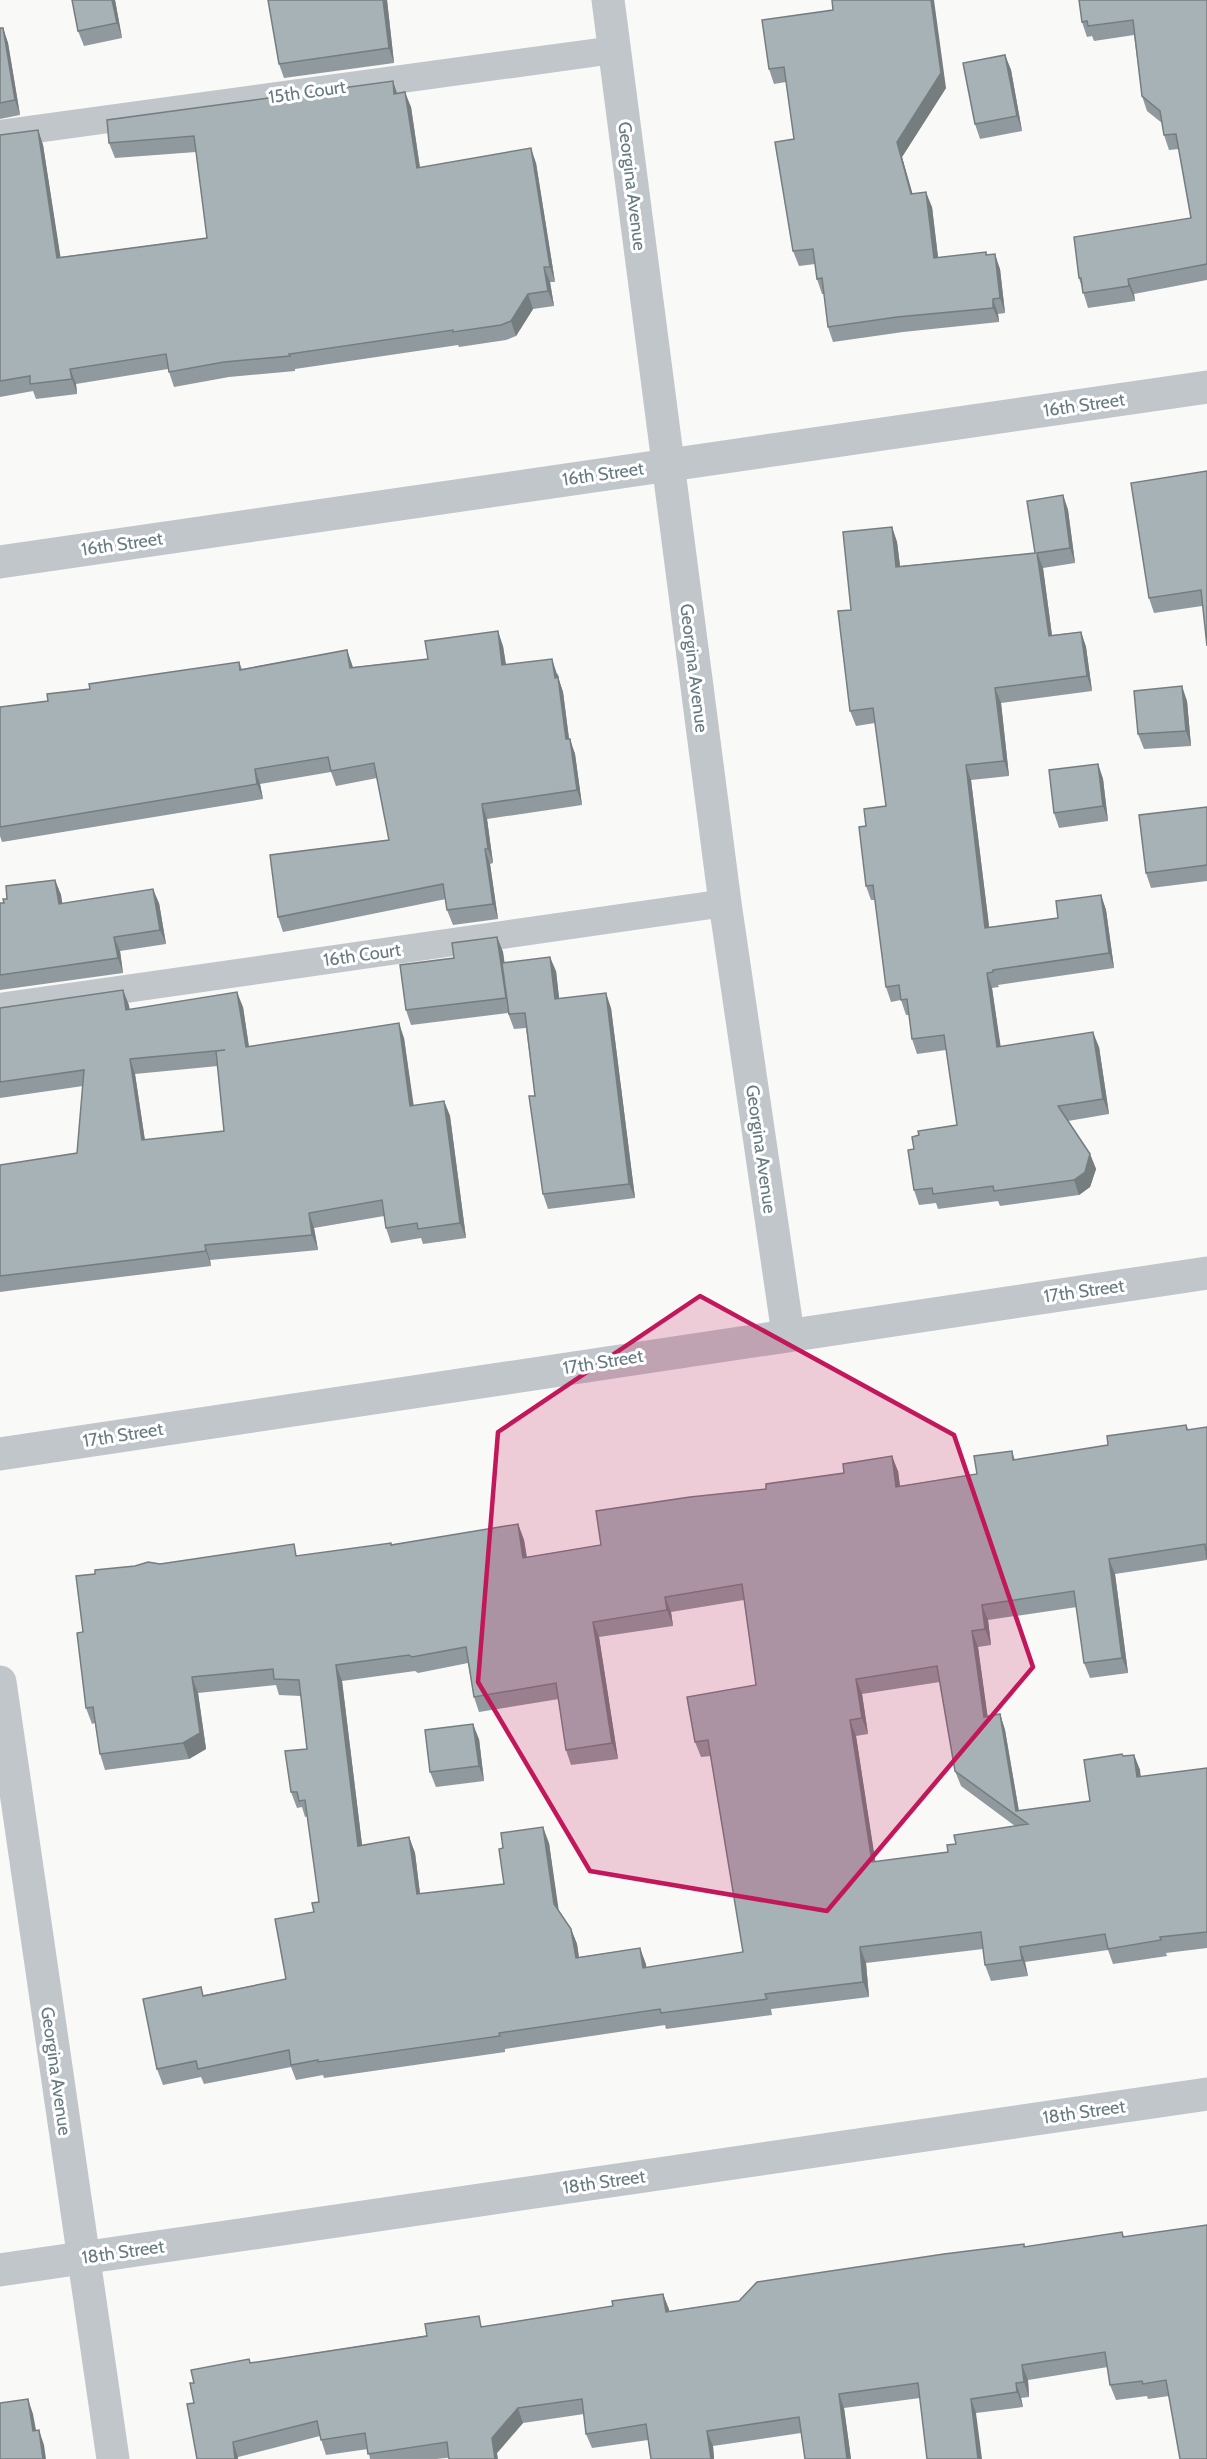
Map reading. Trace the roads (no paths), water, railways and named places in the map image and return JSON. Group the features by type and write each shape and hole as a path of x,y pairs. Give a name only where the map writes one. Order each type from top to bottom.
{"street":[{"name":"Georgina Avenue","path":"608,0 725,903 788,1334"},
{"name":"16th Street","path":"0,562 1207,387"},
{"name":"17th Street","path":"0,1454 788,1334 1207,1273"},
{"name":"Georgina Avenue","path":"0,1682 113,2459"},
{"name":"18th Street","path":"0,2270 1207,2094"}],"lane":[{"name":"15th Court","path":"0,134 614,50"},
{"name":"16th Court","path":"0,1007 725,903"}]}
